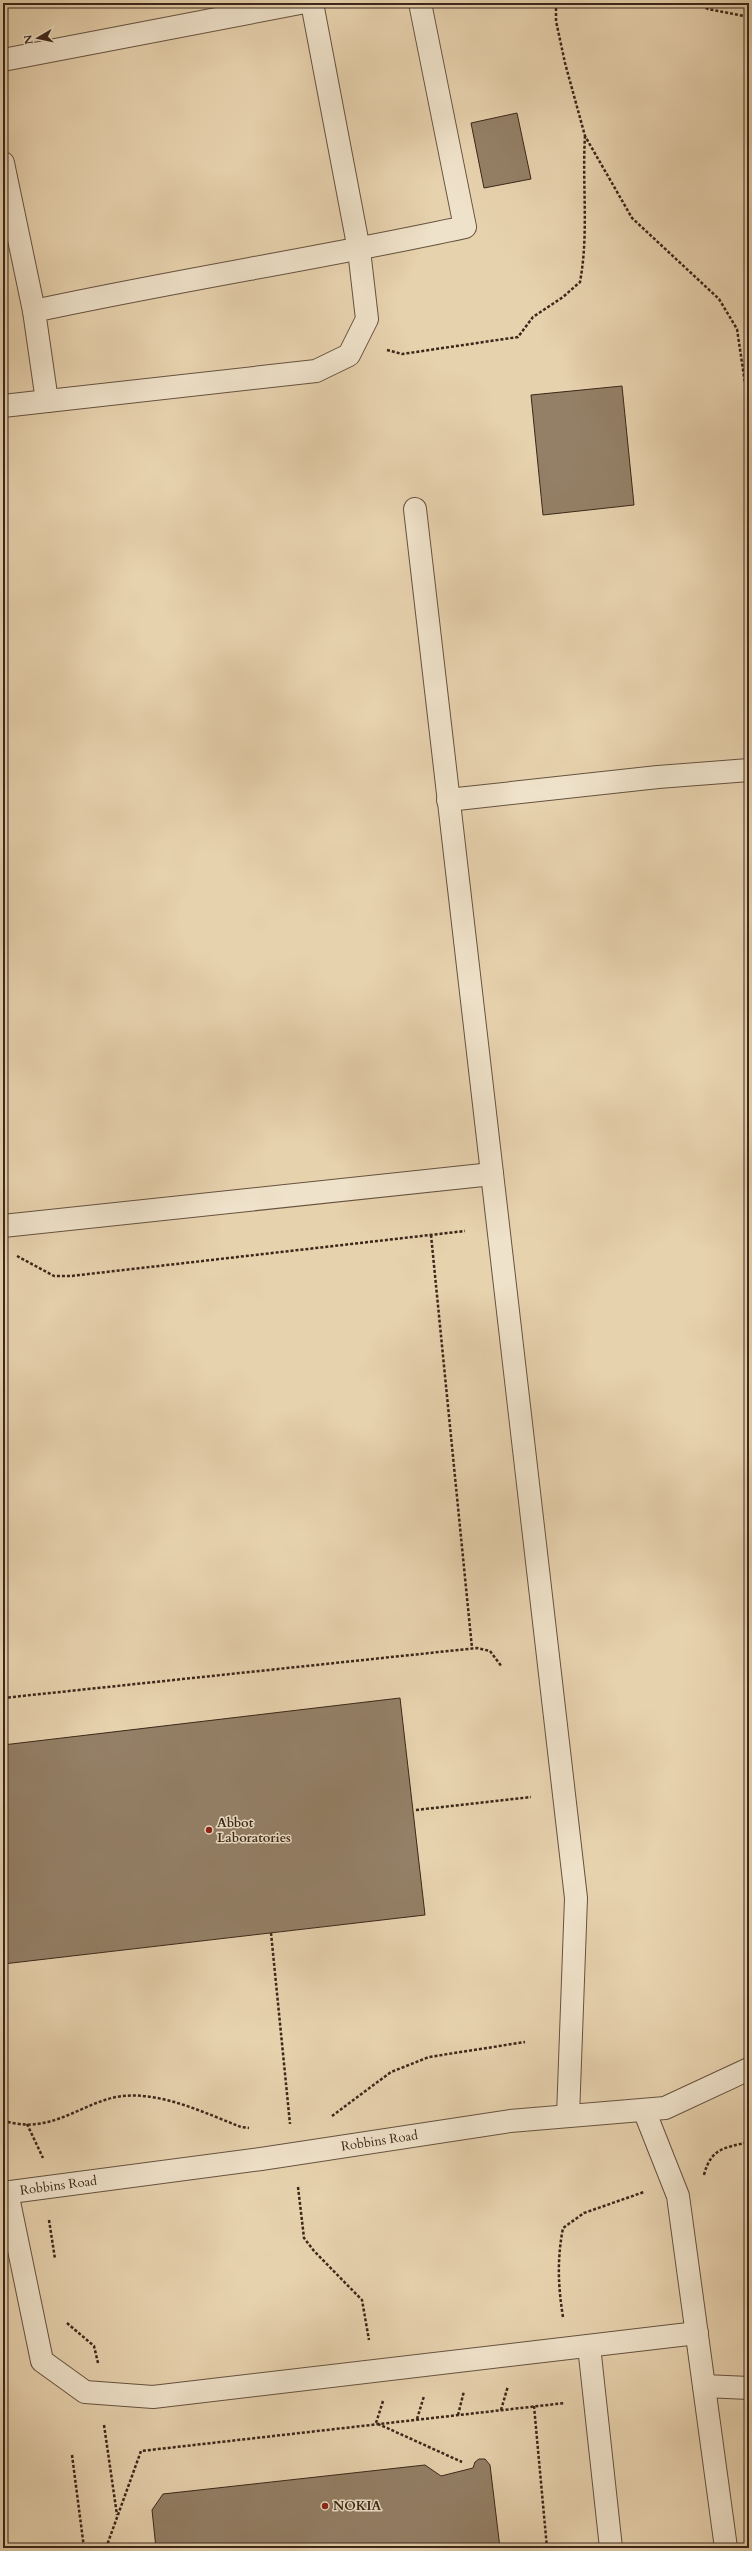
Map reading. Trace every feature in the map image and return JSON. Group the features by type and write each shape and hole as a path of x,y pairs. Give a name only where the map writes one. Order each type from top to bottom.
{"lane":[{"path":"3,60 300,3"},
{"path":"3,406 316,371 350,355 367,319 359,250 312,3"},
{"path":"34,311 181,280 359,250 465,227 420,3"},
{"path":"3,163 34,311 47,400"},
{"path":"415,509 576,1898 568,2116"},
{"path":"448,800 658,777 749,770"},
{"path":"3,1226 492,1174"},
{"name":"Robbins Road","path":"5,2193 260,2159 510,2121 665,2108 749,2069"},
{"path":"644,2110 678,2196 726,2548"},
{"path":"5,2193 42,2361 85,2392 153,2397 697,2333"},
{"path":"589,2346 611,2548"},
{"path":"704,2386 749,2388"}],"path":[{"path":"556,3 556,21 565,63 585,136 632,218 719,299 737,329 745,383 749,390"},
{"path":"697,3 708,9 749,16"},
{"path":"356,342 402,354 518,337 532,317 563,297 580,282 586,218 583,169 585,136"},
{"path":"12,1254 54,1276 71,1276 465,1231"},
{"path":"431,1235 472,1648"},
{"path":"3,1698 472,1648 490,1650 502,1667"},
{"path":"416,1810 531,1797"},
{"path":"271,1933 291,2126"},
{"path":"330,2117 356,2100 391,2072 429,2057 526,2042"},
{"path":"3,2121 36,2125 59,2119 123,2096 146,2097 177,2104 241,2127 255,2128"},
{"path":"26,2124 45,2164"},
{"path":"284,2127 298,2125"},
{"path":"703,2179 708,2160 720,2149 749,2142"},
{"path":"298,2187 304,2238 314,2251 362,2300 370,2346"},
{"path":"564,2324 557,2279 558,2252 563,2228 584,2213 647,2191"},
{"path":"49,2220 55,2266"},
{"path":"65,2318 68,2324 94,2346 100,2369"},
{"path":"501,2410 509,2381"},
{"path":"458,2414 466,2386"},
{"path":"416,2419 425,2391"},
{"path":"376,2423 384,2396"},
{"path":"106,2548 140,2451 376,2423 573,2402"},
{"path":"534,2406 547,2548"},
{"path":"103,2419 117,2515"},
{"path":"376,2423 462,2462"},
{"path":"72,2455 84,2548"}],"building":[{"path":"517,113 531,179 484,188 471,123"},
{"path":"622,386 634,505 543,515 531,395"},
{"name":"Abbot Laboratories","path":"400,1698 425,1915 3,1964 3,1745"},
{"name":"NOKIA","path":"479,2459 485,2459 490,2465 500,2548 156,2548 152,2510 163,2494 425,2465 441,2476 473,2468 475,2462"}],"place":[{"name":"Abbot Laboratories","path":"209,1830"},
{"name":"NOKIA","path":"325,2506"}]}
